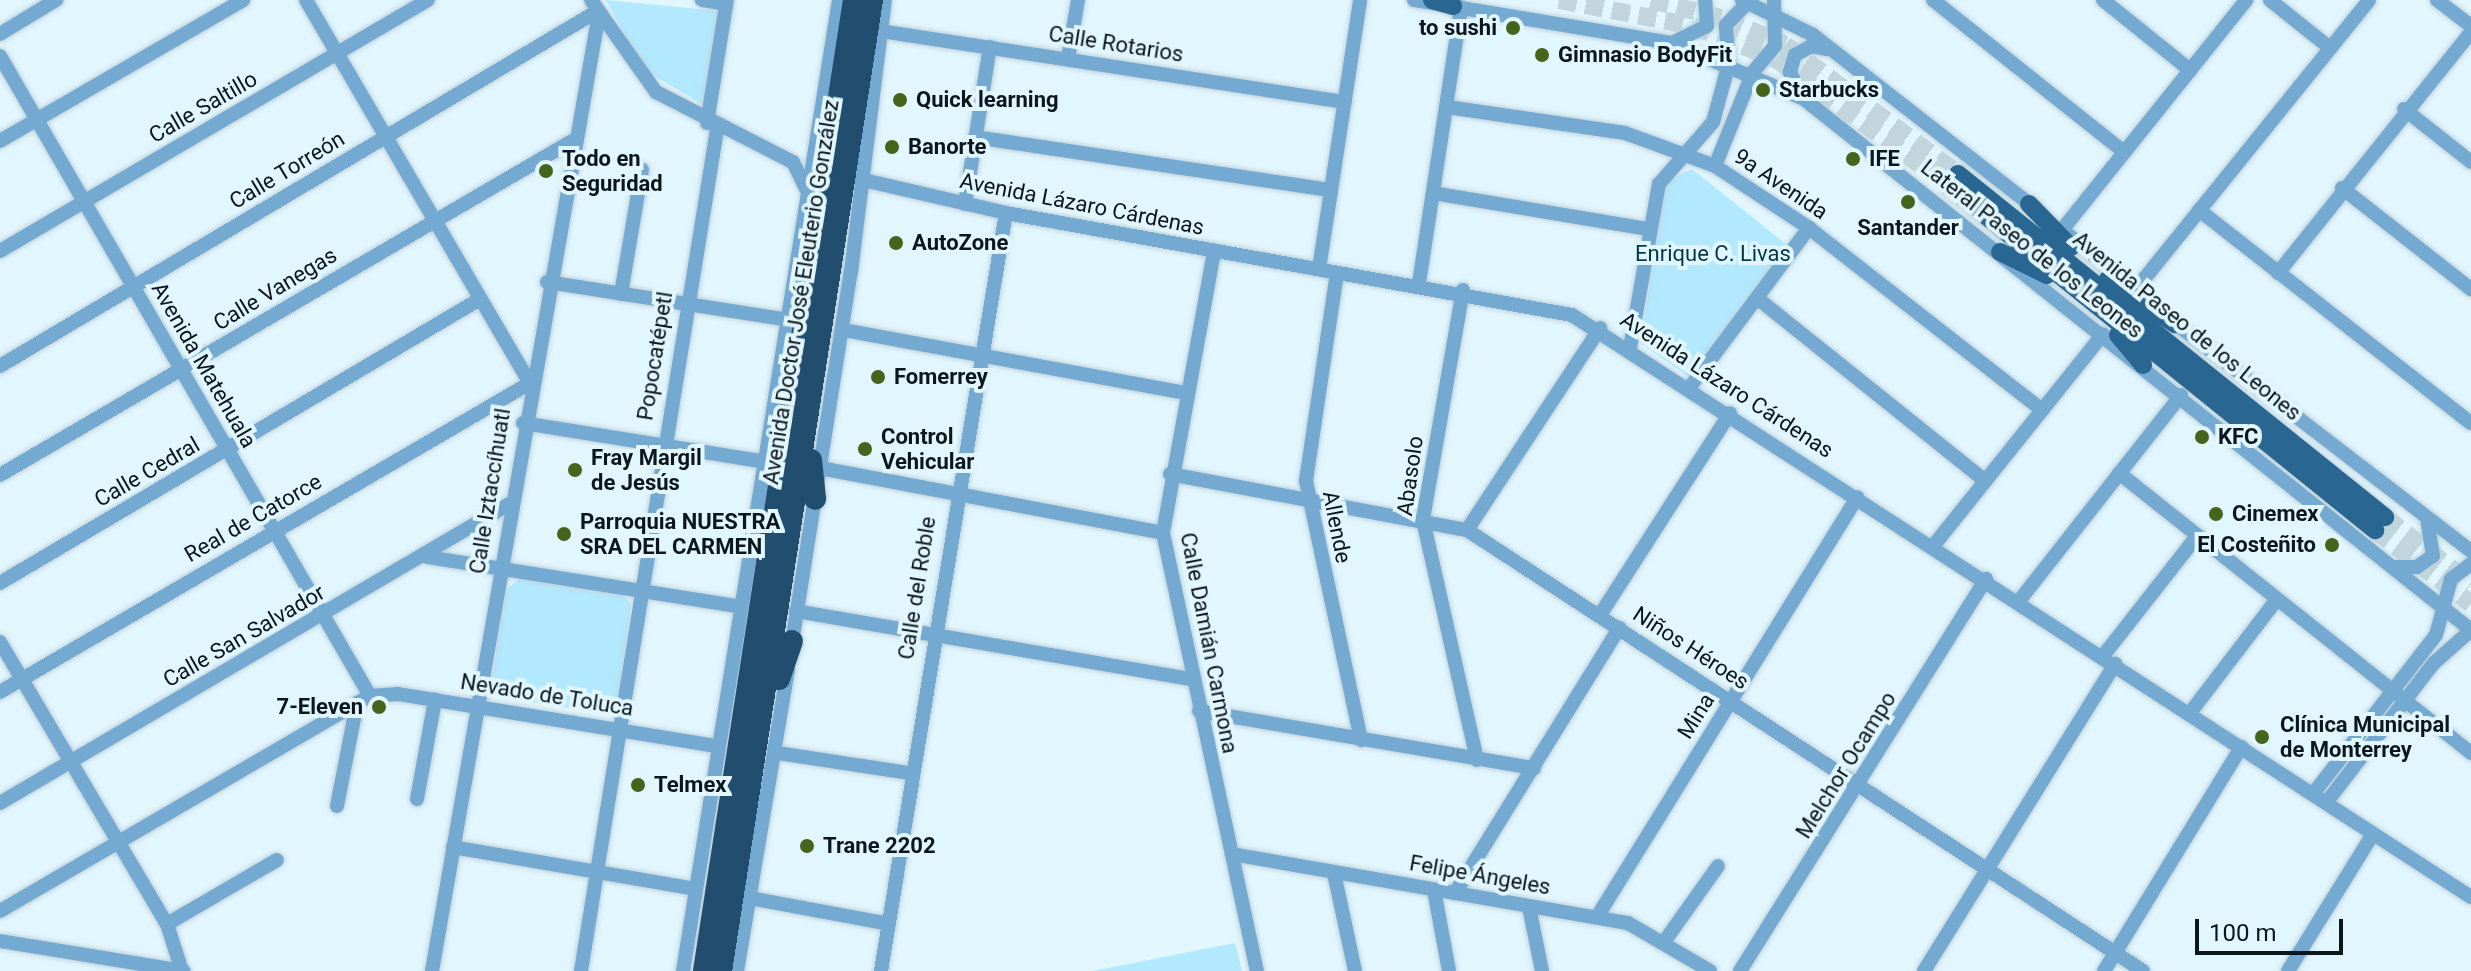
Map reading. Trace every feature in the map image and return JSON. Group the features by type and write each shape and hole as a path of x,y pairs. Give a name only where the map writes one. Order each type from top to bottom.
{"highway":[{"name":"Avenida Doctor José Eleuterio González","path":"704,971 718,928 755,764 820,341 846,108 844,2"},
{"name":"Avenida Doctor José Eleuterio González","path":"721,971 718,928 725,749 846,108 878,4"},
{"path":"815,499 820,341"},
{"path":"763,455 798,356"},
{"path":"725,749 740,656 734,634"},
{"path":"755,764 792,641"}],"main road":[{"path":"1432,0 1457,7"},
{"name":"Avenida Paseo de los Leones","path":"1954,180 2076,265 2380,523 2102,309 1954,180"},
{"path":"2029,204 2070,246 2076,265"},
{"path":"2000,252 2071,284"},
{"path":"2092,278 2117,283 2175,324"},
{"path":"2102,309 2143,365"}],"street":[{"path":"0,34 56,0"},
{"path":"0,141 243,0"},
{"path":"306,0 530,383"},
{"name":"Calle Saltillo","path":"0,251 428,0"},
{"path":"702,0 726,2"},
{"path":"1068,59 1078,0"},
{"path":"1319,269 1360,0"},
{"name":"Lateral Paseo de los Leones","path":"1414,0 1671,43 1753,72 1804,99 2181,395 2471,630"},
{"path":"1671,43 1707,26 1705,0"},
{"path":"1933,0 2124,152"},
{"path":"2103,0 2190,70"},
{"path":"2062,230 2246,0"},
{"path":"2270,0 2330,48"},
{"path":"2136,289 2369,0"},
{"path":"2437,0 2471,26"},
{"path":"1630,348 1649,229 1665,173 1691,154 1713,122 1729,63 1726,25 1747,1"},
{"name":"Lateral Paseo de los Leones","path":"1747,1 1774,6 1838,53 2136,289 2175,324 2471,551"},
{"name":"Popocatépetl","path":"581,971 712,126 726,2"},
{"path":"734,634 783,319 844,2"},
{"name":"Avenida Doctor José Eleuterio González","path":"737,971 777,753 796,611 843,330 859,179 880,31 878,4"},
{"path":"1715,166 1753,72 1775,46 1774,6"},
{"path":"1419,283 1447,107 1457,7"},
{"path":"595,10 656,92 712,126 800,167 807,203"},
{"name":"Calle Torreón","path":"0,366 595,10"},
{"name":"Calle Iztaccíhuatl","path":"432,971 595,10"},
{"name":"Calle Rotarios","path":"880,31 1345,102"},
{"path":"2278,273 2404,109 2471,32"},
{"path":"1804,99 1792,81 1795,55 1811,46 1838,53"},
{"path":"965,204 990,47"},
{"name":"Avenida Matehuala","path":"0,56 325,614 364,699"},
{"name":"9a Avenida","path":"1447,107 1625,133 1691,154 1715,166 1809,228 2041,409"},
{"path":"2404,109 2471,162"},
{"path":"975,137 1331,190"},
{"name":"Calle Vanegas","path":"0,475 572,141"},
{"path":"621,294 642,170"},
{"name":"Avenida Lázaro Cárdenas","path":"859,179 1006,213 1214,252 1541,305 1600,328 2469,894"},
{"path":"2342,188 2471,289"},
{"path":"1433,193 1649,229"},
{"path":"2199,210 2471,423"},
{"name":"Calle del Roble","path":"881,971 931,634 1006,213"},
{"path":"1690,387 1809,228"},
{"name":"Calle Damián Carmona","path":"1214,252 1170,474 1163,533 1257,971"},
{"name":"Allende","path":"1337,273 1308,500 1361,740"},
{"path":"547,282 783,319"},
{"name":"Abasolo","path":"1463,290 1423,520 1477,760"},
{"path":"1757,298 1984,480"},
{"name":"Calle Cedral","path":"0,583 480,299"},
{"path":"1467,530 1600,328"},
{"path":"843,330 1186,393"},
{"path":"1934,545 2103,334"},
{"name":"Real de Catorce","path":"0,692 530,383"},
{"path":"2019,601 2181,395"},
{"path":"1600,615 1730,413"},
{"path":"523,423 663,446 763,455"},
{"path":"821,460 955,494 1163,533"},
{"path":"2119,473 2274,603 2471,753"},
{"name":"Niños Héroes","path":"1170,474 1467,530 2143,971"},
{"name":"Mina","path":"1597,917 1857,497"},
{"name":"Calle San Salvador","path":"0,803 427,557 509,504"},
{"path":"2393,567 2417,567 2433,556 2427,518"},
{"path":"1924,971 2109,660 2197,536"},
{"path":"427,557 641,588 738,606"},
{"path":"2319,798 2446,611 2451,579 2471,564"},
{"name":"Melchor Ocampo","path":"1740,971 1861,785 1986,579"},
{"path":"2190,713 2274,603"},
{"path":"796,611 1194,680"},
{"path":"1455,893 1619,628"},
{"path":"2319,798 2471,630"},
{"path":"0,642 167,924 183,971 0,941"},
{"path":"337,806 364,699"},
{"path":"0,911 364,699"},
{"name":"Nevado de Toluca","path":"364,699 435,700 725,749"},
{"path":"417,799 435,700"},
{"path":"1199,711 1534,768"},
{"path":"2104,971 2241,747"},
{"name":"Avenida Doctor José Eleuterio González","path":"683,971 702,842 725,749"},
{"path":"777,753 910,773"},
{"path":"2288,971 2373,834"},
{"path":"453,847 695,889"},
{"name":"Felipe Ángeles","path":"1232,854 1597,917 1664,942 1710,971"},
{"path":"167,924 277,860"},
{"path":"1664,942 1718,866"},
{"path":"1334,873 1355,971"},
{"path":"1434,890 1449,971"},
{"path":"749,898 889,924"},
{"path":"1529,907 1542,971"}],"green space":[{"path":"606,0 719,11 704,105 644,70"},
{"name":"Enrique C. Livas","path":"1692,169 1787,245 1689,377 1640,343 1667,180"},
{"path":"521,577 622,593 631,604 617,704 603,714 502,697 491,683 506,590"},
{"path":"1235,943 1242,971 1093,971"}],"tunnel":[{"path":"1559,0 1693,26 1776,59 1949,186"},
{"path":"1651,0 1725,19 1785,45 1958,174"},
{"path":"2385,517 2471,584"},
{"path":"2375,530 2471,604"}],"place":[{"name":"to sushi","path":"1513,28"},
{"name":"Gimnasio BodyFit","path":"1542,55"},
{"name":"Starbucks","path":"1763,90"},
{"name":"Quick learning","path":"900,100"},
{"name":"Banorte","path":"892,147"},
{"name":"IFE","path":"1853,159"},
{"name":"Todo en Seguridad","path":"546,171"},
{"name":"Santander","path":"1908,202"},
{"name":"AutoZone","path":"896,243"},
{"name":"Fomerrey","path":"878,377"},
{"name":"KFC","path":"2202,437"},
{"name":"Control Vehicular","path":"865,449"},
{"name":"Fray Margil de Jesús","path":"575,470"},
{"name":"Cinemex","path":"2216,514"},
{"name":"Parroquia NUESTRA SRA DEL CARMEN","path":"564,534"},
{"name":"El Costeñito","path":"2332,545"},
{"name":"7-Eleven","path":"379,707"},
{"name":"Clínica Municipal de Monterrey","path":"2262,737"},
{"name":"Telmex","path":"638,785"},
{"name":"Trane 2202","path":"807,846"}]}
